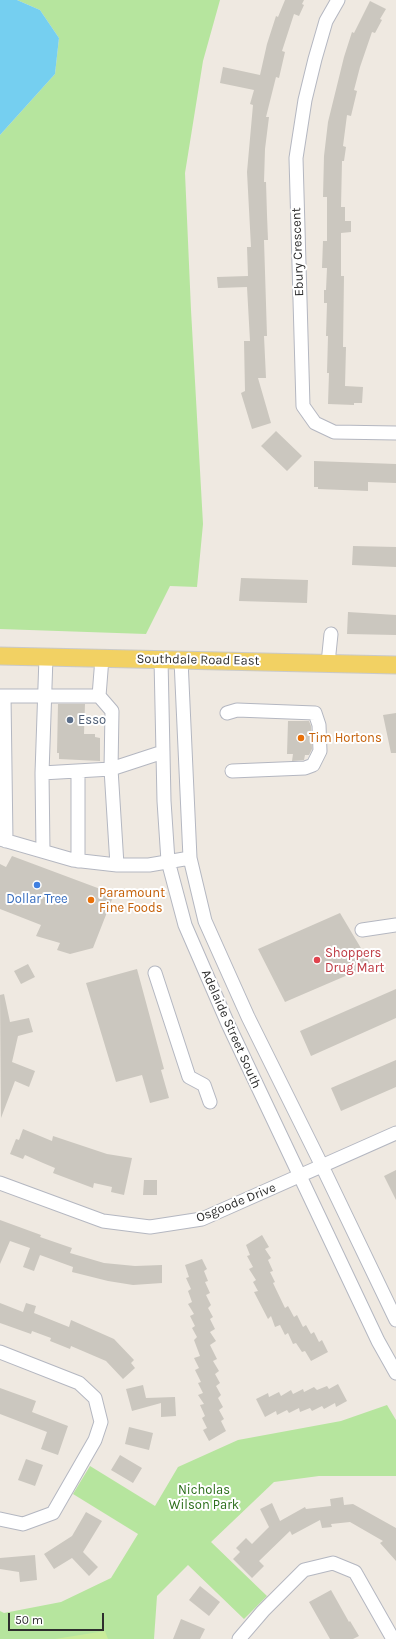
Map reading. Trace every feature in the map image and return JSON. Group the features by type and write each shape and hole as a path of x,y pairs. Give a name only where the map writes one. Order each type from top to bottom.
{"main road":[{"name":"Southdale Road East","path":"0,656 396,665"}],"street":[{"name":"Ebury Crescent","path":"338,0 326,21 304,100 296,158 303,406 315,423 334,432 396,433"},
{"path":"328,663 331,634"},
{"path":"43,852 42,773 46,657"},
{"path":"102,658 99,696 112,711 110,769 117,865"},
{"name":"Adelaide Street South","path":"161,659 163,752 168,862 185,925 228,1024 378,1341 396,1374"},
{"name":"Adelaide Street South","path":"181,660 190,858 206,921 248,1017 396,1320"},
{"path":"99,696 2,696 3,840 78,861 117,865 149,865 190,858"},
{"path":"227,713 237,710 315,713 319,725 320,750 313,765 305,768 232,771"},
{"path":"42,773 110,769 163,752"},
{"path":"78,771 78,861"},
{"path":"362,930 396,925"},
{"path":"155,973 189,1077 204,1085 210,1102"},
{"name":"Osgoode Drive","path":"0,1183 103,1221 150,1226 202,1219 396,1132"},
{"path":"0,1352 79,1383 95,1398 101,1422 95,1440 53,1513 23,1524 0,1519"},
{"path":"239,1639 263,1611 304,1570 333,1563 356,1572 393,1639"}],"green space":[{"path":"17,0 220,0 203,61 185,173 203,524 197,587 170,586 146,634 0,629 0,135 55,74 59,38 40,10"},
{"name":"Nicholas Wilson Park","path":"387,1405 396,1420 396,1476 319,1476 274,1482 211,1542 267,1596 244,1619 188,1565 157,1596 154,1639 0,1639 0,1611 4,1613 61,1602 111,1578 138,1534 73,1494 90,1466 155,1506 178,1467 238,1440 341,1421"},
{"path":"105,1631 108,1639 55,1639"}],"water":[{"path":"0,0 17,0 40,10 59,38 55,74 0,135"}],"building":[{"path":"285,0 304,0 302,4 304,5 299,16 294,14 282,51 285,52 279,78 276,77 266,117 269,117 265,149 264,182 266,182 268,240 264,240 267,336 264,336 266,378 258,378 271,423 252,429 241,393 245,391 244,341 250,341 247,287 218,288 217,277 248,276 247,247 251,247 247,172 253,105 250,104 254,90 220,83 223,67 260,75 267,44 276,16 278,17"},
{"path":"370,1 386,9 380,19 382,20 375,33 372,32 354,90 357,91 351,116 347,115 343,146 346,147 344,161 342,161 341,207 345,207 345,221 351,221 351,232 341,233 341,276 344,276 343,347 346,347 345,386 363,387 362,403 354,403 354,405 328,404 328,336 326,336 327,303 324,303 327,268 322,268 323,241 327,241 327,197 323,197 324,156 328,122 344,57 352,32 354,33"},
{"path":"276,431 302,456 287,471 261,446"},
{"path":"314,461 396,464 396,483 368,482 368,491 318,489 318,487 314,487"},
{"path":"353,546 396,547 396,567 352,565"},
{"path":"241,578 308,580 307,603 239,601"},
{"path":"348,612 396,615 396,635 347,634"},
{"path":"58,704 85,704 84,734 95,734 95,737 100,738 100,761 59,759 59,753 57,753"},
{"path":"396,713 396,753 391,753 383,715"},
{"name":"Tim Hortons","path":"288,721 309,721 311,726 312,749 309,755 305,755 304,760 292,761 293,754 287,754"},
{"path":"12,856 111,893 113,897 93,948 70,954 57,950 60,943 36,936 41,925 0,909 0,864 6,867"},
{"name":"Shoppers Drug Mart","path":"340,913 371,965 285,1002 258,949"},
{"path":"28,964 35,977 21,984 14,971"},
{"path":"137,969 164,1069 161,1070 169,1098 150,1103 142,1075 116,1082 86,983"},
{"path":"396,989 396,1018 311,1056 300,1031"},
{"path":"4,994 10,1022 29,1018 33,1032 18,1036 12,1062 35,1071 29,1087 15,1081 1,1118 0,995"},
{"path":"396,1060 396,1087 341,1111 331,1088"},
{"path":"23,1129 52,1141 53,1136 107,1154 132,1158 124,1195 111,1192 112,1187 94,1183 93,1188 53,1173 55,1168 25,1155 23,1159 10,1154 16,1139 19,1140"},
{"path":"396,1170 396,1200 384,1176"},
{"path":"144,1180 157,1180 157,1195 143,1195"},
{"path":"0,1220 41,1235 40,1237 72,1248 70,1253 104,1263 135,1266 162,1265 162,1283 133,1285 108,1281 72,1272 73,1267 40,1255 34,1271 23,1267 30,1248 10,1241 0,1264"},
{"path":"262,1235 269,1247 265,1249 271,1258 268,1260 273,1271 270,1272 275,1282 273,1283 285,1308 288,1306 294,1317 297,1315 303,1327 306,1325 311,1334 314,1332 319,1342 322,1340 328,1352 311,1361 305,1351 302,1352 296,1343 293,1344 288,1333 285,1335 280,1325 275,1327 271,1316 268,1319 254,1292 258,1291 253,1282 256,1280 249,1269 253,1267 247,1256 250,1255 246,1245"},
{"path":"202,1259 207,1269 204,1271 208,1281 205,1282 210,1293 206,1295 211,1305 208,1308 213,1317 210,1319 215,1329 210,1332 216,1341 210,1345 217,1359 213,1361 219,1371 215,1374 220,1383 216,1386 221,1395 218,1398 223,1407 219,1410 224,1419 221,1421 226,1431 209,1441 203,1430 207,1428 202,1418 205,1416 200,1405 204,1404 198,1395 203,1393 198,1383 201,1382 195,1370 199,1368 194,1358 200,1356 194,1340 197,1337 192,1328 195,1326 190,1316 194,1314 188,1304 192,1302 188,1291 191,1289 186,1278 189,1277 185,1265"},
{"path":"0,1303 23,1312 26,1303 36,1306 34,1313 69,1327 71,1320 114,1339 134,1360 131,1363 135,1368 123,1379 106,1361 71,1346 70,1349 50,1341 51,1338 32,1331 31,1334 0,1323"},
{"path":"338,1384 347,1401 336,1407 335,1403 324,1409 322,1406 312,1411 310,1408 300,1412 299,1408 289,1413 287,1410 277,1415 276,1411 265,1417 256,1399 268,1393 269,1397 279,1392 281,1396 291,1390 293,1394 303,1389 304,1392 314,1387 317,1390 327,1386 329,1389"},
{"path":"143,1385 146,1398 175,1397 176,1416 161,1417 161,1403 132,1411 126,1389"},
{"path":"0,1388 36,1401 32,1412 68,1426 58,1455 41,1449 47,1432 0,1414"},
{"path":"129,1427 153,1433 149,1450 125,1444"},
{"path":"120,1455 142,1468 133,1483 111,1470"},
{"path":"26,1459 43,1465 35,1486 18,1480"},
{"path":"343,1497 344,1505 353,1504 396,1528 396,1561 380,1543 383,1541 350,1522 331,1524 332,1527 322,1528 320,1520 292,1535 290,1531 259,1561 264,1566 252,1578 233,1559 240,1552 236,1548 246,1538 252,1544 269,1527 260,1509 272,1503 280,1521 305,1507 306,1509 331,1506 330,1499"},
{"path":"86,1512 102,1521 83,1552 98,1567 89,1576 72,1558 54,1569 44,1554 72,1536"},
{"path":"35,1555 37,1580 20,1582 19,1572 0,1569 0,1558"},
{"path":"200,1586 220,1602 209,1616 189,1600"},
{"path":"331,1590 349,1622 350,1621 359,1636 353,1639 330,1639 309,1602"},
{"path":"181,1619 205,1629 200,1639 173,1639"}],"place":[{"name":"Esso","path":"70,720"},
{"name":"Tim Hortons","path":"301,738"},
{"name":"Dollar Tree","path":"37,885"},
{"name":"Paramount Fine Foods","path":"91,900"},
{"name":"Shoppers Drug Mart","path":"317,960"}]}
